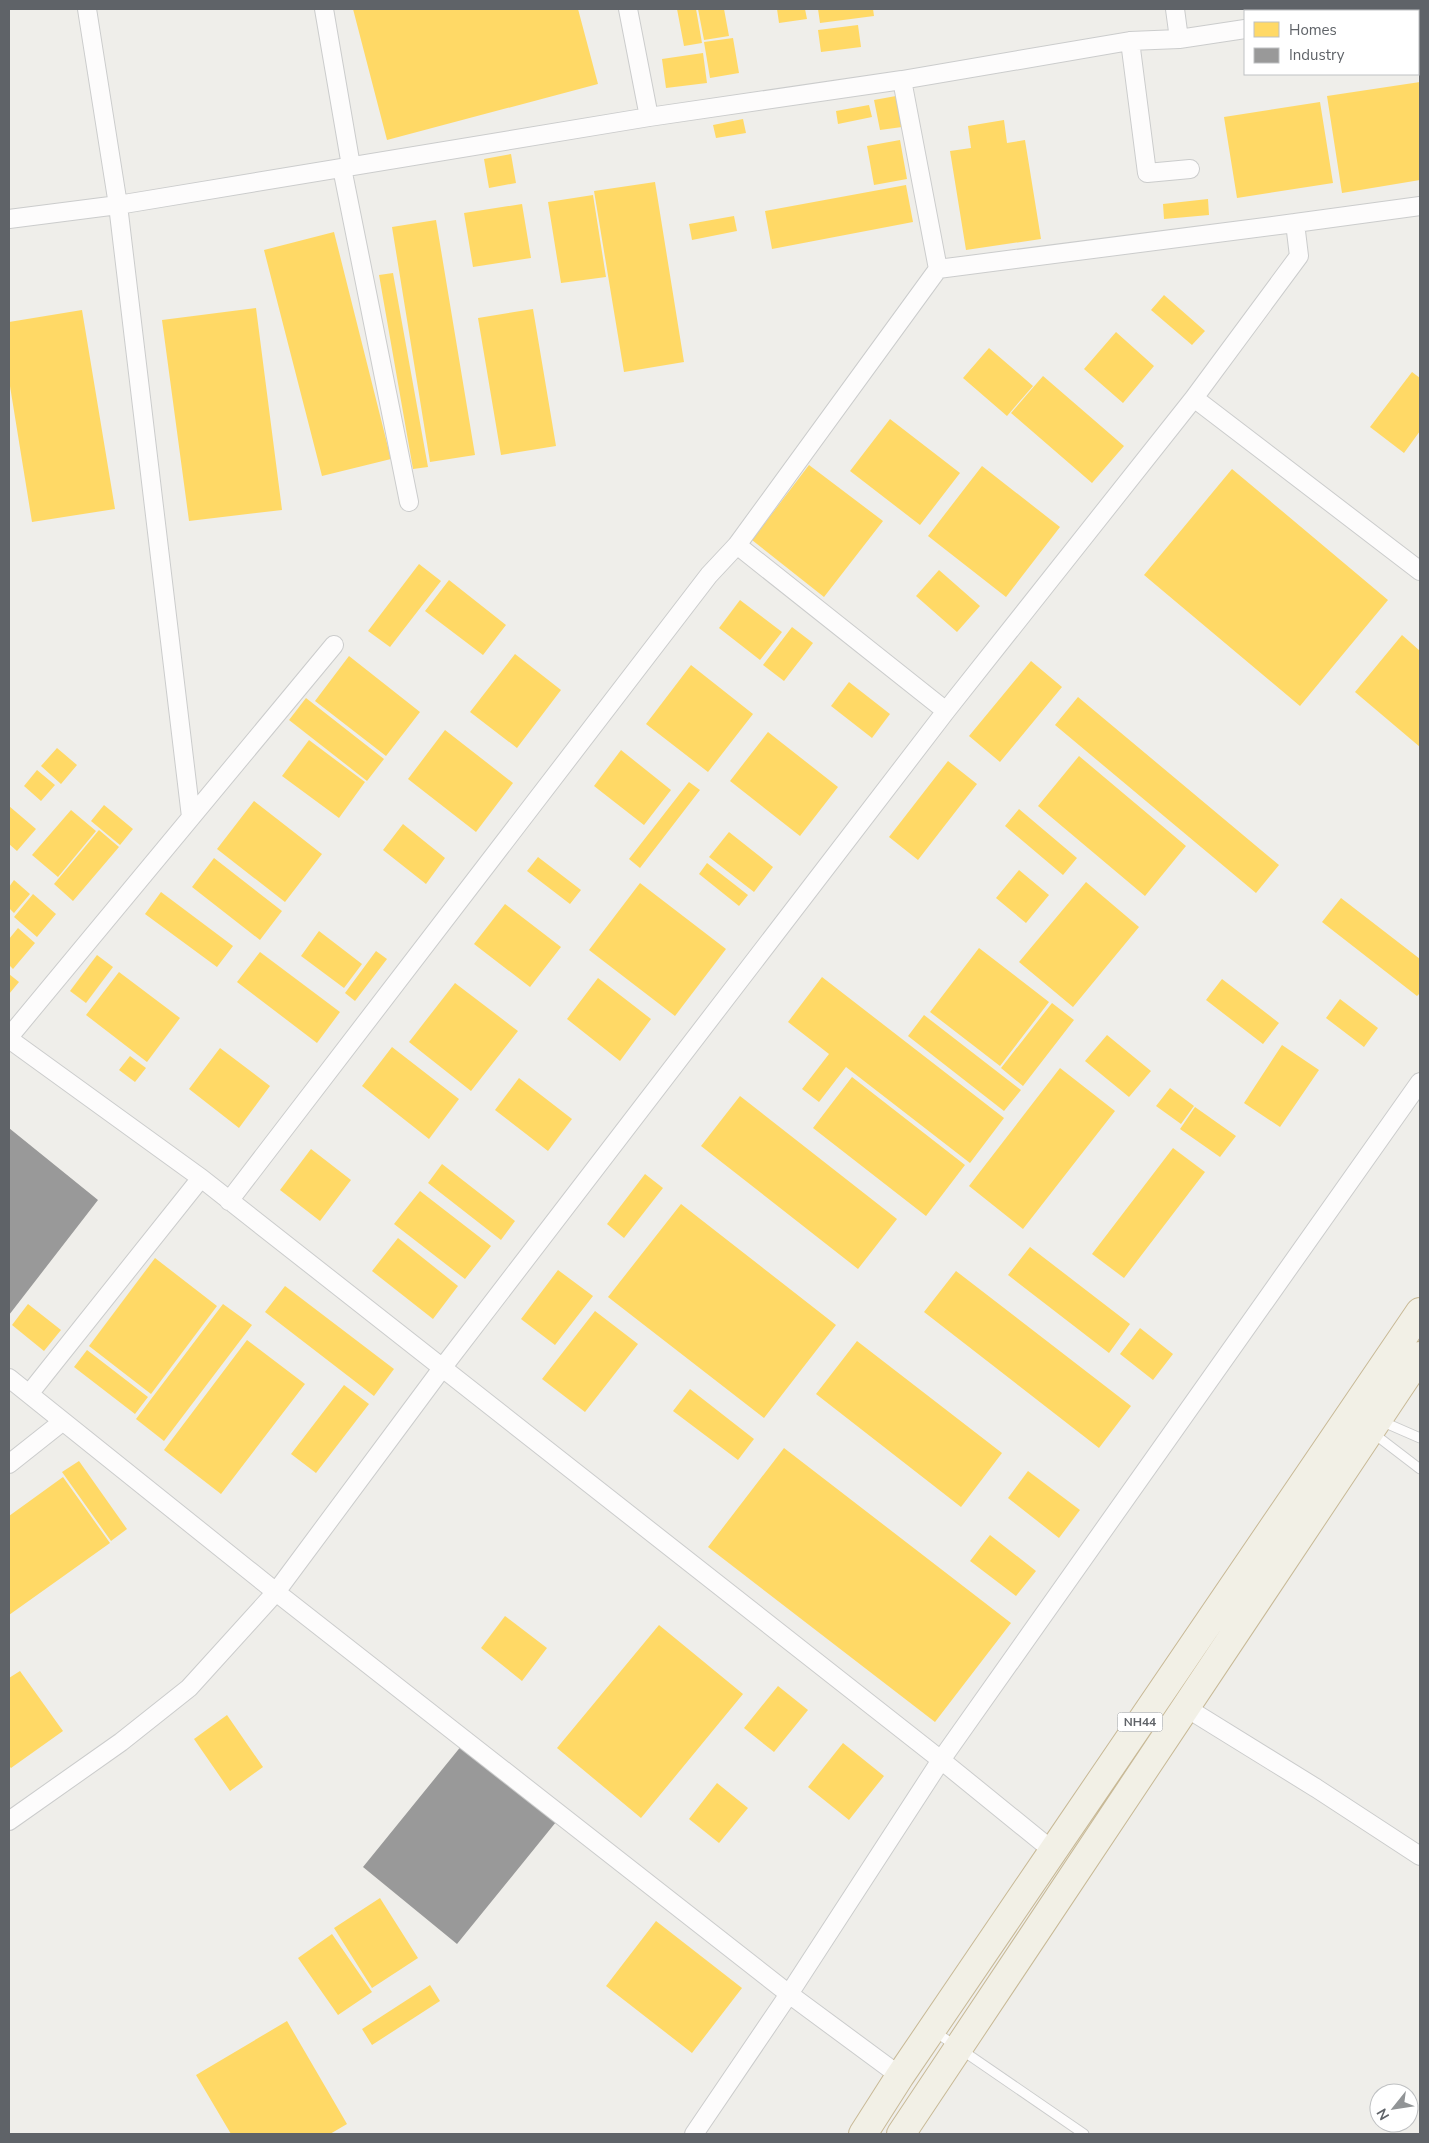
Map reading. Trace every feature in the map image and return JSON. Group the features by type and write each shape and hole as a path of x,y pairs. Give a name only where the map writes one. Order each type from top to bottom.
{"highway":[{"name":"NH44","path":"863,2134 1052,1851 1420,1312"},
{"name":"NH44","path":"901,2134 1420,1356"}],"street":[{"path":"87,9 118,204 191,817"},
{"path":"324,9 347,167 409,502"},
{"path":"628,9 649,117"},
{"path":"1175,9 1179,39"},
{"path":"9,219 118,204 649,117 902,80 1130,41 1179,39 1244,29"},
{"path":"1130,41 1147,173 1190,169"},
{"path":"902,80 938,269"},
{"path":"229,1201 709,575 737,545 938,269 1420,206"},
{"path":"9,1821 121,1742 189,1688 276,1592 443,1367 946,710 1194,398 1299,256 1295,223"},
{"path":"1194,398 1420,571"},
{"path":"737,545 946,710"},
{"path":"334,646 9,1038 201,1178 941,1760 1052,1851"},
{"path":"694,2134 789,1994 941,1760 1420,1082"},
{"path":"29,1394 201,1178"},
{"path":"9,1378 276,1592 789,1994 900,2076"},
{"path":"9,1464 62,1422"},
{"path":"1185,1707 1316,1788 1420,1856"}],"lane":[{"path":"1373,1425 1420,1438"},
{"path":"1373,1425 1420,1469"},
{"path":"932,2030 1084,2134"}],"building: Homes":[{"path":"353,9 578,9 598,84 387,140"},
{"path":"677,9 696,9 702,43 684,46"},
{"path":"698,9 724,9 729,36 704,40"},
{"path":"777,9 805,9 807,19 779,23"},
{"path":"818,9 873,9 874,16 820,23"},
{"path":"858,25 861,47 821,52 818,30"},
{"path":"733,38 739,73 710,78 704,42"},
{"path":"703,53 707,83 666,88 662,59"},
{"path":"1420,82 1420,180 1342,193 1327,96"},
{"path":"896,96 902,127 880,130 874,100"},
{"path":"1320,102 1333,183 1237,198 1224,117"},
{"path":"869,105 872,117 838,124 836,111"},
{"path":"743,119 746,133 716,138 713,125"},
{"path":"1004,120 1007,143 1025,140 1041,239 966,250 950,151 971,148 968,126"},
{"path":"900,140 907,179 874,185 867,146"},
{"path":"511,154 516,183 489,188 484,159"},
{"path":"655,182 684,362 624,372 594,191"},
{"path":"906,185 913,222 772,249 765,211"},
{"path":"593,195 606,277 561,283 548,202"},
{"path":"1208,199 1209,215 1164,219 1163,204"},
{"path":"522,204 531,258 473,267 464,213"},
{"path":"734,216 737,231 692,240 689,224"},
{"path":"436,220 475,455 430,462 392,227"},
{"path":"334,232 391,459 322,476 264,250"},
{"path":"393,273 428,467 413,469 379,275"},
{"path":"1164,295 1205,331 1192,345 1151,310"},
{"path":"256,308 282,510 189,521 162,320"},
{"path":"533,309 556,446 501,455 478,318"},
{"path":"82,310 115,509 32,522 9,380 9,322"},
{"path":"1116,332 1154,366 1123,403 1084,369"},
{"path":"989,348 1033,386 1007,416 963,378"},
{"path":"1412,372 1420,378 1420,431 1404,453 1370,427"},
{"path":"1043,376 1124,446 1092,483 1011,413"},
{"path":"890,419 960,473 920,525 850,471"},
{"path":"809,465 883,521 824,597 752,540"},
{"path":"982,466 1060,527 1006,597 928,536"},
{"path":"1232,469 1388,600 1300,706 1144,575"},
{"path":"419,564 441,581 390,647 368,631"},
{"path":"939,570 980,606 957,632 916,596"},
{"path":"449,580 506,625 483,655 425,611"},
{"path":"740,600 782,632 760,660 719,628"},
{"path":"792,627 813,643 784,681 763,665"},
{"path":"1402,635 1420,651 1420,747 1355,692"},
{"path":"515,654 561,690 517,748 470,712"},
{"path":"349,656 420,712 386,756 315,701"},
{"path":"1031,661 1062,687 1000,762 969,736"},
{"path":"691,665 753,714 708,772 646,724"},
{"path":"849,682 890,714 872,738 831,706"},
{"path":"1078,697 1279,865 1256,893 1055,725"},
{"path":"306,698 384,759 367,781 289,720"},
{"path":"445,730 513,783 476,832 408,779"},
{"path":"768,732 838,787 800,836 730,781"},
{"path":"309,740 365,782 339,818 282,776"},
{"path":"57,748 77,765 61,784 41,766"},
{"path":"621,750 671,790 644,825 594,786"},
{"path":"1079,756 1186,846 1145,896 1038,806"},
{"path":"948,761 977,784 918,860 889,837"},
{"path":"37,770 55,785 41,801 24,786"},
{"path":"689,782 700,790 640,868 629,859"},
{"path":"254,801 322,854 285,902 217,849"},
{"path":"104,805 133,829 120,845 91,821"},
{"path":"9,806 36,829 17,851 9,844"},
{"path":"1019,809 1077,858 1063,875 1005,826"},
{"path":"71,810 96,831 58,877 32,855"},
{"path":"403,824 445,858 426,884 383,850"},
{"path":"99,830 119,847 73,901 54,884"},
{"path":"729,832 773,867 754,892 709,857"},
{"path":"538,857 581,890 570,904 527,871"},
{"path":"214,858 282,911 260,940 192,887"},
{"path":"707,863 748,895 739,906 699,874"},
{"path":"1019,870 1049,895 1026,923 996,898"},
{"path":"14,880 30,894 14,913 9,908 9,887"},
{"path":"1086,882 1139,927 1073,1007 1019,962"},
{"path":"640,883 726,949 675,1016 589,950"},
{"path":"161,892 233,946 217,967 145,914"},
{"path":"33,894 56,914 37,937 14,917"},
{"path":"1341,898 1420,959 1420,993 1417,996 1322,922"},
{"path":"505,904 561,947 530,987 474,944"},
{"path":"18,928 35,943 13,969 9,965 9,939"},
{"path":"319,931 362,964 344,988 301,956"},
{"path":"979,948 1049,1002 1000,1066 930,1012"},
{"path":"376,951 387,959 355,1001 345,993"},
{"path":"260,952 340,1012 317,1043 237,982"},
{"path":"97,955 113,967 86,1003 70,991"},
{"path":"119,972 180,1018 147,1062 86,1015"},
{"path":"9,974 19,982 9,994"},
{"path":"822,977 1004,1118 970,1163 846,1067 819,1102 802,1089 829,1054 788,1022"},
{"path":"598,978 651,1019 620,1061 567,1019"},
{"path":"1222,979 1279,1023 1263,1044 1206,1000"},
{"path":"455,983 518,1031 471,1091 409,1042"},
{"path":"1340,999 1378,1028 1364,1047 1326,1018"},
{"path":"1052,1003 1074,1020 1023,1086 1001,1068"},
{"path":"924,1015 1021,1090 1004,1111 908,1036"},
{"path":"1107,1035 1151,1071 1129,1097 1085,1061"},
{"path":"1282,1045 1319,1070 1280,1127 1244,1103"},
{"path":"392,1047 459,1099 429,1139 362,1086"},
{"path":"220,1048 270,1086 239,1128 189,1089"},
{"path":"130,1056 146,1068 135,1082 119,1070"},
{"path":"1060,1068 1115,1111 1023,1229 969,1186"},
{"path":"852,1077 965,1165 926,1216 813,1128"},
{"path":"519,1078 572,1119 548,1151 495,1110"},
{"path":"1170,1088 1194,1106 1181,1124 1156,1106"},
{"path":"740,1096 897,1219 858,1269 701,1146"},
{"path":"1195,1107 1236,1136 1220,1157 1180,1129"},
{"path":"1173,1148 1205,1172 1124,1278 1092,1254"},
{"path":"311,1149 351,1180 320,1221 280,1190"},
{"path":"442,1164 515,1221 501,1240 428,1183"},
{"path":"645,1174 663,1188 624,1238 607,1224"},
{"path":"420,1191 491,1246 465,1279 394,1224"},
{"path":"681,1204 836,1325 764,1418 608,1297"},
{"path":"398,1238 458,1286 433,1319 372,1271"},
{"path":"1030,1247 1130,1324 1109,1353 1008,1275"},
{"path":"155,1258 217,1306 151,1394 89,1346"},
{"path":"558,1270 593,1296 555,1345 521,1319"},
{"path":"956,1271 1131,1406 1099,1448 924,1312"},
{"path":"285,1286 394,1369 374,1396 265,1312"},
{"path":"28,1304 61,1330 44,1351 12,1325"},
{"path":"223,1304 252,1325 164,1441 136,1419"},
{"path":"595,1311 638,1344 585,1412 542,1379"},
{"path":"1140,1328 1173,1354 1153,1380 1120,1354"},
{"path":"247,1340 305,1384 221,1494 164,1450"},
{"path":"857,1341 1002,1453 961,1507 816,1394"},
{"path":"87,1350 148,1397 135,1414 74,1367"},
{"path":"344,1385 369,1404 316,1473 291,1454"},
{"path":"690,1389 754,1439 738,1460 673,1411"},
{"path":"784,1448 1011,1623 935,1722 708,1547"},
{"path":"79,1461 127,1529 111,1541 62,1472"},
{"path":"1028,1471 1080,1510 1059,1538 1008,1498"},
{"path":"63,1477 110,1543 9,1615 9,1516"},
{"path":"990,1535 1036,1571 1016,1596 970,1561"},
{"path":"505,1616 547,1648 522,1681 481,1648"},
{"path":"659,1625 743,1694 641,1818 557,1748"},
{"path":"20,1671 63,1731 11,1768 9,1766 9,1678"},
{"path":"778,1686 808,1710 774,1752 744,1728"},
{"path":"227,1715 263,1767 230,1791 194,1739"},
{"path":"843,1743 884,1776 849,1820 808,1787"},
{"path":"717,1783 748,1808 719,1843 689,1819"},
{"path":"380,1898 418,1958 372,1988 334,1928"},
{"path":"656,1921 742,1988 692,2053 606,1986"},
{"path":"332,1934 372,1992 338,2015 298,1958"},
{"path":"430,1985 440,2001 372,2045 362,2029"},
{"path":"287,2021 347,2124 330,2134 231,2134 196,2075"}],"building: Industry":[{"path":"9,1128 98,1200 9,1315"},
{"path":"462,1745 556,1822 457,1944 363,1867"}]}
